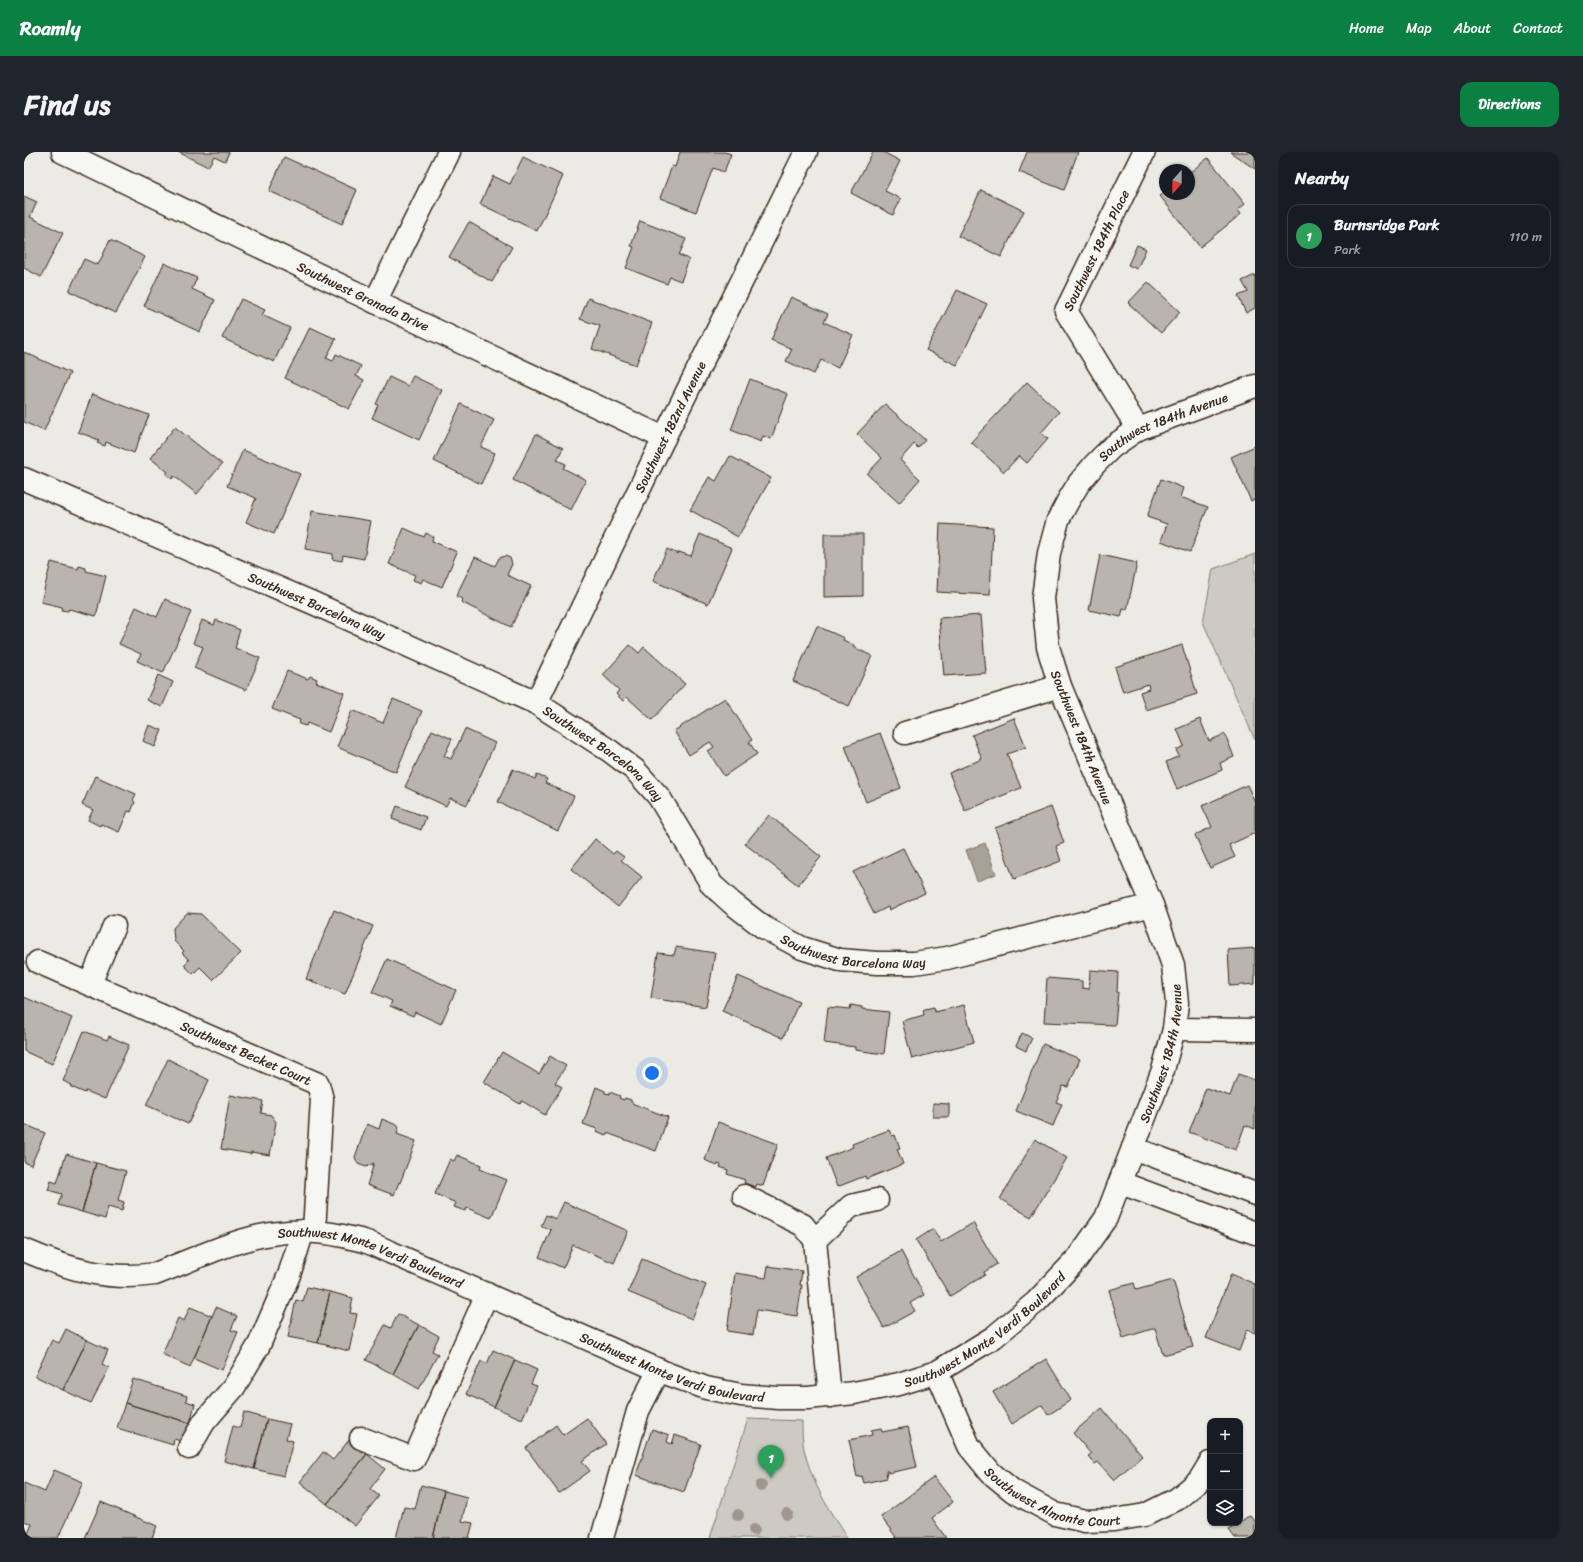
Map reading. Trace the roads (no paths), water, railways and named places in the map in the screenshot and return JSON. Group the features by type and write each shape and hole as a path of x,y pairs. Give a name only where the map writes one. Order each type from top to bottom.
{"street":[{"name":"Southwest Granada Drive","path":"63,152 90,158 375,302 664,438"},
{"path":"375,302 449,152"},
{"name":"Southwest 182nd Avenue","path":"536,703 664,438 806,152"},
{"name":"Southwest 184th Place","path":"1138,429 1066,311 1144,152"},
{"name":"Southwest 184th Avenue","path":"1121,1183 1163,1070 1174,1029 1177,1003 1173,965 1152,905 1060,686 1048,646 1043,598 1049,553 1058,520 1079,483 1095,464 1117,443 1138,429 1255,386"},
{"name":"Southwest Barcelona Way","path":"24,479 313,603 536,703 610,751 635,770 659,798 712,885 763,927 802,948 840,960 876,963 914,963 947,958 1152,905"},
{"path":"905,733 1060,686"},
{"path":"90,984 114,926"},
{"name":"Southwest Becket Court","path":"38,962 318,1084 322,1099 309,1231"},
{"path":"1174,1029 1255,1030"},
{"path":"1133,1148 1255,1194"},
{"path":"1121,1183 1255,1233"},
{"name":"Southwest Monte Verdi Boulevard","path":"24,1250 73,1269 98,1275 142,1276 155,1274 239,1241 260,1235 309,1231 362,1240 659,1370 706,1388 741,1395 778,1398 808,1398 854,1393 899,1384 937,1372 994,1338 1036,1302 1077,1259 1106,1218 1121,1183"},
{"path":"744,1196 803,1225 815,1240 830,1396"},
{"path":"815,1240 851,1206 877,1200"},
{"path":"189,1448 204,1422 234,1387 259,1345 309,1231"},
{"path":"360,1438 414,1459 488,1294"},
{"path":"602,1538 638,1411 659,1370"},
{"name":"Southwest Almonte Court","path":"937,1372 968,1446 991,1472 1013,1491 1055,1514 1085,1521 1114,1520 1145,1515 1177,1499 1199,1481 1207,1468"}],"place":[{"name":"Burnsridge Park","path":"771,1478"}]}
